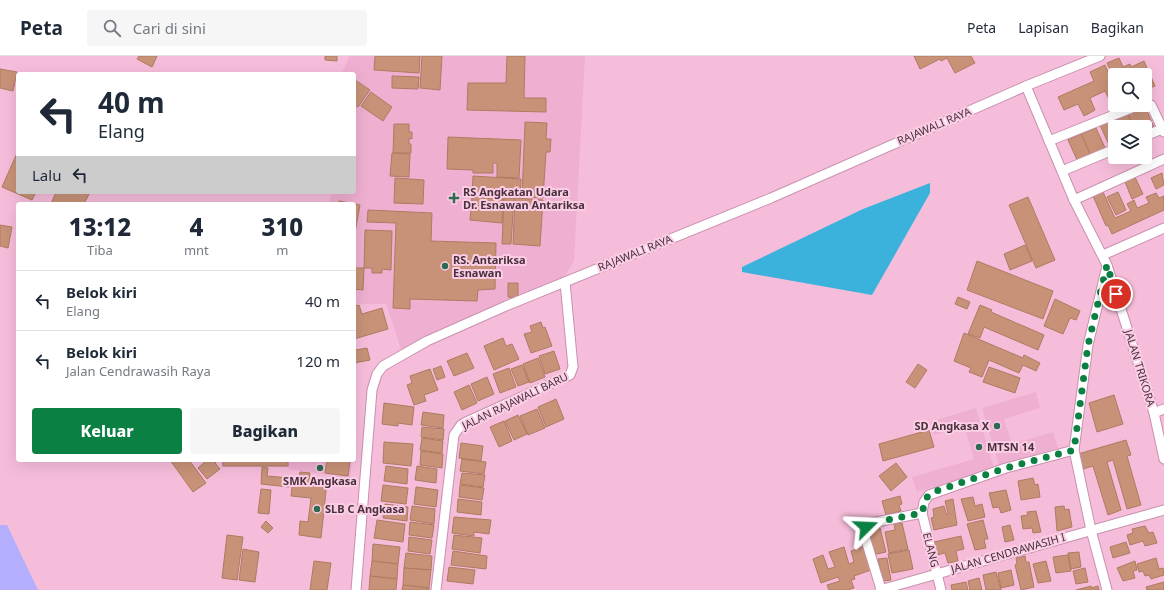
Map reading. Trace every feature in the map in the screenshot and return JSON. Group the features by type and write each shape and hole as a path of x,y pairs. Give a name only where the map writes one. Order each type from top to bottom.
{"street":[{"name":"RAJAWALI RAYA","path":"356,590 372,390 374,380 380,369 394,358 428,341 565,282 771,198 1026,86 1100,56"},
{"name":"JALAN TRIKORA","path":"1026,86 1074,200 1104,255 1154,413 1164,459"},
{"path":"1152,107 1163,131 1152,134"},
{"path":"1049,141 1122,112"},
{"path":"1062,171 1108,152"},
{"path":"1074,200 1164,159"},
{"path":"1104,255 1164,228"},
{"path":"1107,265 1088,345 1074,450 1091,530 1107,590"},
{"name":"JALAN RAJAWALI BARU","path":"436,590 454,435 461,425 466,422 570,375 573,366 565,282"},
{"path":"1154,413 1164,409"},
{"path":"880,590 865,537 866,527 871,523 922,513 926,498 933,492 1006,468 1074,450"},
{"name":"JALAN CENDRAWASIH I","path":"880,590 1164,510"},
{"name":"ELANG","path":"922,513 941,590"}],"shaded area":[{"name":"RS Angkatan Udara Dr. Esnawan Antariksa","path":"349,56 585,56 574,261 564,278 458,322 401,349 386,304 356,304 356,202 329,202 332,194 356,194 356,72 343,72"},
{"name":"SD Angkasa X","path":"1036,392 1040,408 1004,419 1012,444 1053,432 1058,448 999,465 982,408"},
{"name":"MTSN 14","path":"976,408 994,468 917,492 912,477 974,459 964,426 934,435 930,422"},
{"name":"SMK Angkasa","path":"221,462 352,462 350,478 288,469 289,467 221,467"},
{"path":"0,525 7,525 38,590 0,590"}],"water":[{"path":"930,183 930,193 872,295 742,272 742,267 863,209"}],"building":[{"path":"139,56 157,56 152,67 137,59"},
{"path":"325,56 337,56 337,61 325,60"},
{"path":"375,56 420,56 419,73 374,70"},
{"path":"422,56 442,56 440,90 420,88"},
{"path":"507,56 525,56 524,98 546,98 546,112 467,110 468,83 506,83"},
{"path":"914,56 971,56 975,63 955,73 947,58 941,61 940,59 920,69"},
{"path":"1119,58 1123,67 1130,64 1131,67 1144,61 1147,68 1110,68 1107,63"},
{"path":"1105,65 1108,72 1108,97 1105,91 1090,98 1095,110 1084,116 1078,104 1064,110 1058,97 1094,81 1090,72"},
{"path":"0,69 17,72 13,91 0,88"},
{"path":"392,76 419,77 418,89 392,88"},
{"path":"1152,79 1155,86 1152,87"},
{"path":"356,81 370,90 358,107 356,106"},
{"path":"371,92 392,107 383,121 361,106"},
{"path":"1147,112 1151,120 1130,120 1127,113"},
{"path":"1127,113 1130,120 1114,120"},
{"path":"1108,121 1108,143 1100,125"},
{"path":"525,122 547,123 546,139 551,139 550,152 546,152 543,198 522,197"},
{"path":"394,124 409,124 409,132 412,132 412,139 409,138 411,153 393,153"},
{"path":"1096,128 1106,150 1091,156 1081,134"},
{"path":"1081,134 1091,156 1078,162 1068,140"},
{"path":"448,137 521,140 519,178 497,177 497,163 493,163 493,173 473,173 473,170 447,169"},
{"path":"392,153 410,154 409,177 390,176"},
{"path":"16,156 16,193 2,187"},
{"path":"1162,173 1164,185 1156,189 1151,178"},
{"path":"473,176 521,179 520,198 472,196"},
{"path":"1135,177 1143,194 1132,199 1125,182"},
{"path":"395,178 424,180 423,204 394,203"},
{"path":"1103,192 1115,218 1131,211 1127,204 1134,200 1137,208 1149,203 1146,197 1156,193 1159,198 1164,196 1164,210 1112,234 1108,225 1106,226 1093,196"},
{"path":"1118,192 1126,210 1116,215 1107,197"},
{"path":"18,194 35,194 32,200"},
{"path":"55,194 89,194 85,202 52,202"},
{"path":"472,197 504,199 502,223 470,220"},
{"path":"1028,197 1055,260 1036,268 1009,205"},
{"path":"504,198 514,198 511,244 502,244"},
{"path":"515,198 543,200 540,246 513,244"},
{"path":"356,204 360,205 356,227"},
{"name":"RS. Antariksa Esnawan","path":"368,210 432,213 431,241 496,243 495,289 478,290 477,301 410,299 410,309 393,308 396,223 367,222"},
{"path":"0,225 12,227 8,248 0,246"},
{"path":"365,230 392,231 391,270 382,269 382,273 372,273 372,268 364,268"},
{"path":"1025,245 1032,261 1010,270 1004,254"},
{"path":"977,261 1053,291 1043,319 967,290"},
{"path":"356,268 364,268 363,290 356,289"},
{"path":"508,283 518,283 518,298 508,297"},
{"path":"958,297 970,302 967,309 955,304"},
{"path":"1055,299 1080,311 1076,320 1070,318 1063,334 1044,326"},
{"path":"359,305 362,314 382,308 388,329 356,338 356,306"},
{"path":"980,305 992,310 991,312 1044,335 1038,350 984,327 980,338 968,334"},
{"path":"541,322 543,328 545,327 552,346 531,353 524,334 532,332 530,326"},
{"path":"964,333 1023,358 1024,355 1040,363 1036,371 1023,365 1019,373 989,360 982,377 969,372 971,368 954,361"},
{"path":"503,338 506,346 512,344 519,359 494,370 484,346"},
{"path":"367,348 370,360 356,363 356,350"},
{"path":"554,351 560,369 545,374 539,356"},
{"path":"467,353 474,368 454,376 447,361"},
{"path":"538,358 545,377 530,383 523,364"},
{"path":"918,364 927,370 915,388 906,382"},
{"path":"522,365 529,382 518,386 511,369"},
{"path":"441,366 445,377 437,380 433,369"},
{"path":"989,367 1020,378 1015,393 983,382"},
{"path":"509,368 516,387 500,393 493,374"},
{"path":"430,369 438,390 424,395 426,401 414,405 407,385 412,383 410,376"},
{"path":"487,377 494,394 478,401 471,384"},
{"path":"469,385 477,403 462,410 454,392"},
{"path":"1114,395 1123,424 1097,432 1089,403"},
{"path":"556,399 564,419 546,427 538,407"},
{"path":"384,403 414,407 412,425 398,423 398,426 382,424"},
{"path":"537,409 545,428 528,435 520,416"},
{"path":"423,412 444,415 443,428 421,425"},
{"path":"518,415 527,434 514,440 505,421"},
{"path":"504,421 512,441 499,447 490,427"},
{"path":"422,427 444,429 443,440 421,437"},
{"path":"929,430 934,447 883,461 879,444"},
{"path":"422,438 443,441 442,453 420,450"},
{"path":"1126,440 1131,455 1127,456 1141,505 1127,509 1113,460 1107,462 1121,510 1108,515 1093,466 1083,469 1078,454"},
{"path":"384,442 413,444 411,466 383,463"},
{"path":"461,443 483,446 481,461 459,458"},
{"path":"421,451 443,454 442,468 420,465"},
{"path":"462,459 486,462 484,474 460,471"},
{"path":"171,462 190,462 206,483 193,492"},
{"path":"205,462 216,462 215,463 220,469 207,479 198,468"},
{"path":"223,462 288,462 288,466 223,466"},
{"path":"327,462 350,462 348,476 325,473"},
{"path":"896,463 907,477 891,491 879,476"},
{"path":"386,466 408,469 407,484 384,481"},
{"path":"417,466 437,469 436,483 415,480"},
{"path":"262,467 268,468 267,476 290,478 289,487 261,484"},
{"name":"SLB C Angkasa","path":"300,472 310,473 309,480 327,482 321,538 299,535 300,521 308,522 311,498 291,496 293,478 299,479"},
{"path":"462,473 485,475 483,487 460,484"},
{"path":"1033,478 1035,485 1038,484 1040,497 1021,500 1018,481"},
{"path":"383,485 408,488 406,504 381,501"},
{"path":"460,485 484,488 482,500 459,497"},
{"path":"416,487 438,490 436,507 414,504"},
{"path":"261,489 271,490 269,514 258,513"},
{"path":"1006,490 1011,510 1001,513 999,507 993,508 989,493"},
{"path":"900,496 902,504 899,505 901,511 886,515 882,501"},
{"path":"973,497 975,506 982,504 985,517 968,521 961,499"},
{"path":"458,499 482,502 481,515 457,512"},
{"path":"953,499 957,525 934,530 931,518 934,517 933,509 944,506 946,514 948,514 945,501"},
{"path":"385,504 408,507 407,521 383,518"},
{"path":"412,506 435,509 434,524 410,520"},
{"path":"1064,506 1065,510 1069,509 1072,527 1057,531 1055,507"},
{"path":"1036,511 1041,532 1033,533 1032,528 1023,529 1021,516 1028,515 1027,512"},
{"path":"454,517 491,520 489,534 474,532 474,536 452,533"},
{"path":"377,520 405,524 403,542 374,538"},
{"path":"983,520 988,539 984,539 986,548 975,550 967,524"},
{"path":"266,521 273,528 268,533 261,527"},
{"path":"410,522 434,525 432,538 409,535"},
{"path":"902,523 908,549 889,553 885,532 895,530 894,524"},
{"path":"1010,525 1014,540 1005,542 1002,527"},
{"path":"1145,526 1149,533 1153,532 1157,543 1145,546 1143,541 1130,545 1127,535 1133,533 1132,529"},
{"path":"880,528 886,552 872,555 866,531"},
{"path":"227,535 243,537 237,580 222,578"},
{"path":"454,535 482,538 480,553 452,549"},
{"path":"961,536 964,549 956,551 958,561 948,563 945,553 937,555 934,542"},
{"path":"409,537 432,540 430,554 408,551"},
{"path":"1126,542 1130,553 1113,558 1110,547"},
{"path":"373,544 400,547 398,564 372,561"},
{"path":"865,546 871,570 854,576 855,579 851,580 854,588 847,590 829,590 827,585 840,581 838,577 821,583 813,559 823,555 828,569 835,567 829,552 844,547 849,564 854,562 851,551"},
{"path":"243,549 259,552 255,582 239,580"},
{"path":"909,550 913,569 892,573 888,554"},
{"path":"453,551 487,556 486,569 451,565"},
{"path":"1079,552 1081,567 1071,569 1068,553"},
{"path":"406,553 432,556 431,570 404,568"},
{"path":"1068,555 1071,571 1056,573 1053,557"},
{"path":"1025,556 1026,562 1029,562 1034,587 1021,590 1015,565 1017,564 1016,558"},
{"path":"887,558 891,580 883,581 878,559"},
{"path":"1156,558 1159,569 1163,568 1164,575 1151,579 1149,575 1145,576 1143,571 1139,572 1137,564"},
{"path":"314,561 331,563 327,590 310,590"},
{"path":"372,561 398,564 397,579 370,576"},
{"path":"1046,561 1051,581 1038,583 1033,564"},
{"path":"1135,561 1137,570 1133,571 1135,578 1123,581 1117,568"},
{"path":"449,567 475,570 473,584 447,581"},
{"path":"404,568 431,570 429,588 403,585"},
{"path":"1085,568 1088,582 1076,584 1073,571"},
{"path":"1011,570 1014,585 1001,588 998,573"},
{"path":"996,572 1001,590 986,590 983,575"},
{"path":"370,576 397,579 396,590 369,590"},
{"path":"979,578 982,590 970,590 968,581"},
{"path":"966,582 968,590 952,590 951,585"},
{"path":"1164,582 1164,590 1147,590 1146,587"},
{"path":"403,585 429,588 429,590 402,590"},
{"path":"1091,586 1091,588 1098,586 1099,590 1076,590"}],"place":[{"name":"RS Angkatan Udara Dr. Esnawan Antariksa","path":"454,198"},
{"name":"RS. Antariksa Esnawan","path":"445,266"},
{"name":"SD Angkasa X","path":"997,426"},
{"name":"MTSN 14","path":"979,447"},
{"name":"SMK Angkasa","path":"320,468"},
{"name":"SLB C Angkasa","path":"317,509"}],"route":[{"path":"866,527 871,523 922,513 922,508 926,498 937,490 1006,468 1074,450 1081,388 1088,345 1107,265 1116,294"}]}
